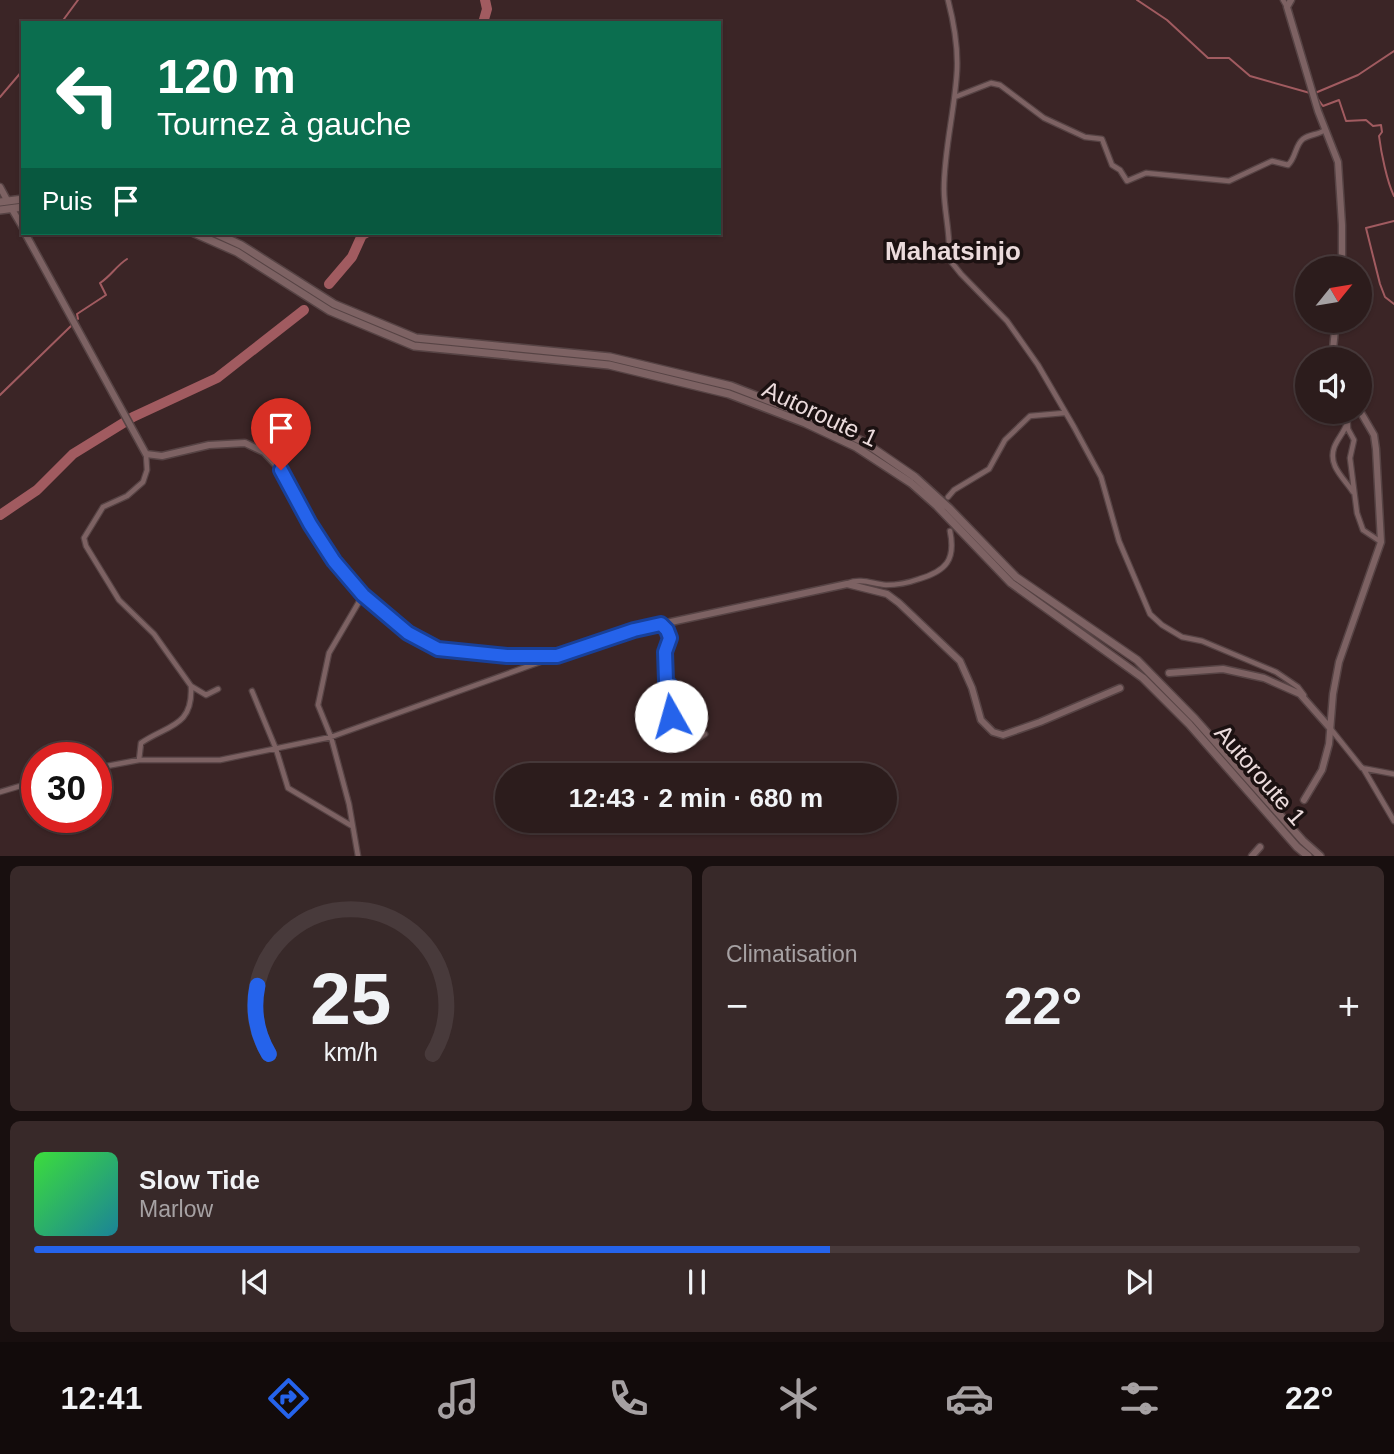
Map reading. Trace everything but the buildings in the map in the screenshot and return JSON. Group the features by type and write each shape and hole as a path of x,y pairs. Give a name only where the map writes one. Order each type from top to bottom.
{"main road":[{"path":"0,210 21,207"},
{"name":"Autoroute 1","path":"199,235 237,252 330,311 414,346 609,365 729,394 805,423 856,447 911,483 937,506 1011,583 1143,678 1189,724 1297,847 1308,856"},
{"name":"Autoroute 1","path":"219,235 241,245 334,304 416,338 610,357 731,386 806,415 864,442 915,477 1016,577 1137,660 1195,719 1303,841 1320,856"}],"street":[{"path":"948,0 956,48 954,98 944,187 950,243 949,259 1007,321 1038,365 1101,477 1119,541 1150,614 1162,625 1182,636 1202,641 1276,672 1298,687 1312,707"},
{"path":"1283,0 1312,92 1338,162 1342,256"},
{"path":"1287,7 1291,0"},
{"path":"954,98 991,83 1000,85 1044,118 1085,137 1102,139 1112,165 1120,170 1127,181 1146,173 1234,180 1272,161 1288,165 1303,139 1325,130"},
{"path":"0,187 4,201"},
{"path":"13,211 21,226"},
{"path":"26,235 146,454 147,470 143,482 127,496 103,507 84,538 119,600 154,634 191,686 206,695 218,689"},
{"path":"948,497 954,490 989,469 1006,440 1030,416 1064,413"},
{"path":"1347,424 1354,440 1350,457 1357,513 1363,530 1381,542"},
{"path":"1347,424 1334,447 1333,460 1334,467 1354,495"},
{"path":"1304,800 1322,770 1329,744 1339,662 1381,542 1376,449 1374,435 1368,424"},
{"path":"146,454 162,456 209,445 245,443 264,452 281,470 310,524 334,561 363,595 408,633 438,649 507,656 557,656"},
{"path":"112,765 139,760 220,760 331,737 634,630 758,605 856,580 887,585 907,583 939,571 950,560 953,545 950,531"},
{"path":"846,584 887,594 900,603 960,661 972,688 981,720 993,732 1003,735 1120,688"},
{"path":"358,856 349,804 331,737 318,705 329,653 363,595"},
{"path":"661,624 670,638 665,652 666,681 671,687 672,731 682,749 705,734"},
{"path":"1169,673 1223,669 1264,678 1300,694 1363,768 1394,821"},
{"path":"139,760 141,743 173,728 182,720 189,709 191,686"},
{"path":"252,691 276,749 288,788 352,826"},
{"path":"1363,768 1394,774"},
{"path":"0,792 21,786"},
{"path":"1252,856 1260,847"}],"waterway":[{"path":"62,21 78,0"},
{"path":"484,21 487,9 485,0"},
{"path":"1137,0 1167,20 1208,58 1229,58 1250,76 1310,93"},
{"path":"1315,93 1358,75 1394,51"},
{"path":"0,97 21,72"},
{"path":"1317,98 1323,106 1339,100 1346,121 1366,120 1373,126 1381,125 1381,150 1394,196"},
{"path":"1394,221 1366,228 1380,284 1385,297 1394,304"},
{"path":"329,284 352,257 362,235"},
{"path":"78,319 77,314 106,295 100,283 127,259"},
{"path":"0,515 37,490 73,454 133,417 217,378 304,310"},
{"path":"0,395 72,325"}],"district":[{"name":"Mahatsinjo","path":"953,251"}],"route":[{"path":"281,470 310,524 334,561 363,595 408,633 438,649 507,656 557,656 634,630 661,624 670,638 665,652 666,681 671,687 671,716"}]}
